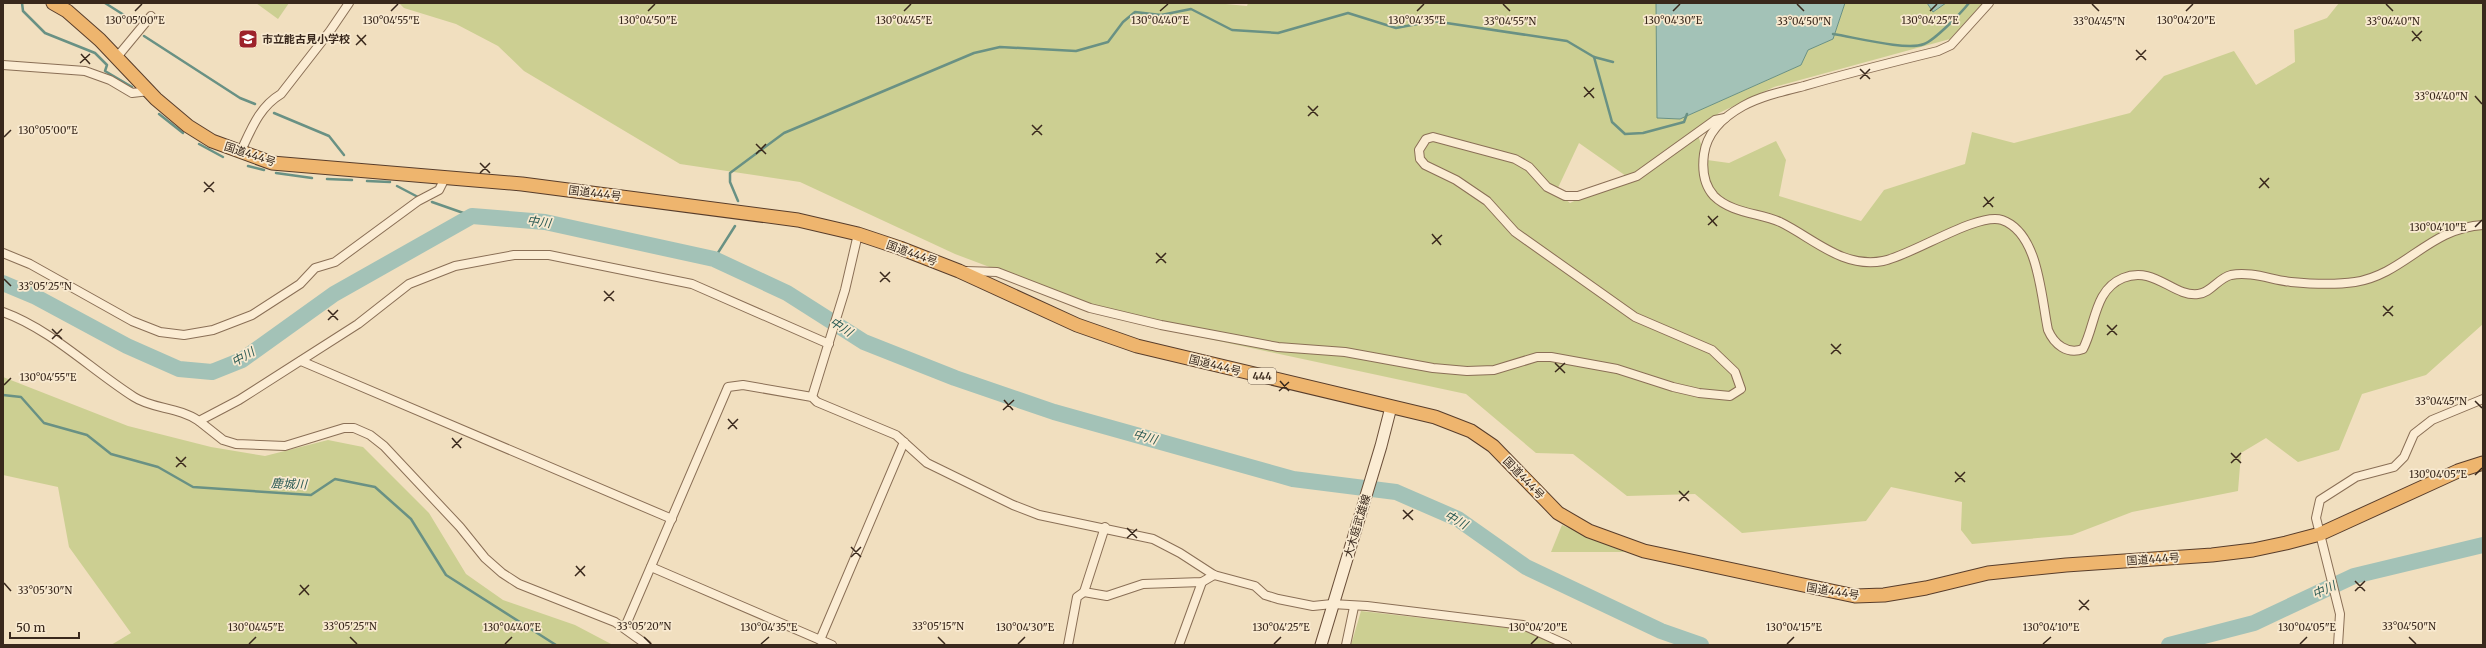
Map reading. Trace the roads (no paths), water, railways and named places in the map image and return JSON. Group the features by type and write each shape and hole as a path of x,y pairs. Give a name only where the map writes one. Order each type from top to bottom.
{"highway":[{"name":"国道444号","path":"53,3 67,11 100,40 149,91 188,126 212,141 272,163 522,184 798,220 858,234 959,271 1077,325 1137,346 1435,417 1471,431 1493,446 1558,513 1589,531 1644,551 1855,596 1884,595 1926,588 1988,573 2253,550 2320,534 2458,471 2483,463"}],"main road":[{"name":"大木庭武雄線","path":"1321,645 1332,604 1382,446 1391,407"}],"street":[{"path":"240,152 259,114 270,100 281,94 330,31 349,3"},
{"path":"1989,3 1951,45 1938,51 1781,92 1744,105 1725,118 1713,131 1704,152 1703,173 1707,186 1715,197 1732,207 1779,222 1836,255 1862,262 1882,261 1906,254 1986,219 2002,220 2014,228 2027,242 2034,259 2048,330 2052,339 2061,347 2075,352 2083,349 2089,338 2100,299 2109,287 2133,275 2150,276 2189,294 2198,294 2232,275 2247,275 2291,282 2355,282 2392,269 2434,240 2450,232 2470,226 2483,225"},
{"path":"116,57 152,16"},
{"path":"3,65 85,71 110,80 132,93 149,91"},
{"path":"959,271 997,272 1090,308 1161,326 1278,347 1345,352 1432,368 1467,371 1494,370 1537,357 1552,357 1617,368 1673,387 1699,393 1730,396 1741,389 1736,372 1712,350 1635,317 1515,232 1487,201 1456,180 1425,165 1420,159 1420,154 1426,139 1433,137 1515,159 1529,167 1547,187 1565,196 1578,196 1637,176 1716,120 1725,118"},
{"path":"3,253 30,264 132,321 160,332 184,335 213,330 252,315 300,284 315,268 335,262 418,201 439,190 445,178"},
{"path":"812,397 845,290 858,234"},
{"path":"200,421 239,400 358,324 409,284 455,266 514,255 549,255 692,284 829,344"},
{"path":"3,312 59,342 135,398 188,413 223,440 236,444 285,446 344,428 354,428 370,435 384,446 460,527 485,558 502,573 519,584 564,600 625,627 647,645"},
{"path":"301,361 672,519"},
{"path":"625,627 728,387 743,385 812,397 817,402 880,426 896,435 927,463 1013,505 1039,514 1105,527 1153,539 1180,553 1214,575 1255,586 1265,595 1313,606 1332,604 1441,614 1523,625 1567,645"},
{"path":"2338,645 2340,614 2328,560 2316,518 2320,500 2326,494 2343,487 2356,477 2394,467 2404,457 2414,434 2432,420 2483,399"},
{"path":"820,640 904,442"},
{"path":"1068,645 1078,597 1084,592 1105,527"},
{"path":"651,567 832,645"},
{"path":"1084,592 1107,596 1143,584 1202,582 1214,575"},
{"path":"1178,645 1202,582"},
{"path":"1346,645 1354,607"}],"water":[{"path":"1656,3 1845,3 1833,39 1808,50 1801,65 1680,119 1657,118"},
{"path":"1927,3 1946,3 1933,12"}],"waterway":[{"path":"22,3 23,11 45,33 95,53 107,65 105,71 132,87"},
{"path":"105,3 124,15"},
{"path":"1833,34 1893,45 1916,46 1929,42 1941,32 1969,3"},
{"path":"738,201 730,182 730,173 784,133 974,53 1000,47 1076,51 1108,42 1123,22 1135,12 1161,15 1191,9 1232,30 1278,33 1348,13 1396,28 1433,21 1567,41 1594,57 1613,62"},
{"path":"144,36 240,98 255,104"},
{"path":"1594,57 1612,122 1625,134 1643,133 1684,122 1687,114"},
{"path":"274,113 329,136 344,155"},
{"path":"159,114 183,133"},
{"path":"199,144 223,157"},
{"path":"248,166 264,170"},
{"path":"276,173 312,178"},
{"path":"327,179 352,180"},
{"path":"367,181 390,182"},
{"path":"397,186 418,197"},
{"path":"432,202 472,216"},
{"name":"中川","path":"3,283 36,297 127,346 179,369 212,372 242,360 334,294 472,216 545,222 714,259 787,293 864,342 955,378 1054,412 1293,479 1396,492 1458,519 1526,567 1661,631 1701,645"},
{"path":"714,259 735,226"},
{"name":"鹿城川","path":"3,395 21,397 44,423 87,435 111,454 158,467 193,487 311,495 335,479 375,487 411,519 446,575 556,645"},
{"name":"中川","path":"2169,645 2254,623 2354,576 2483,545"}],"place":[{"name":"市立能古見小学校","path":"248,39"}]}
